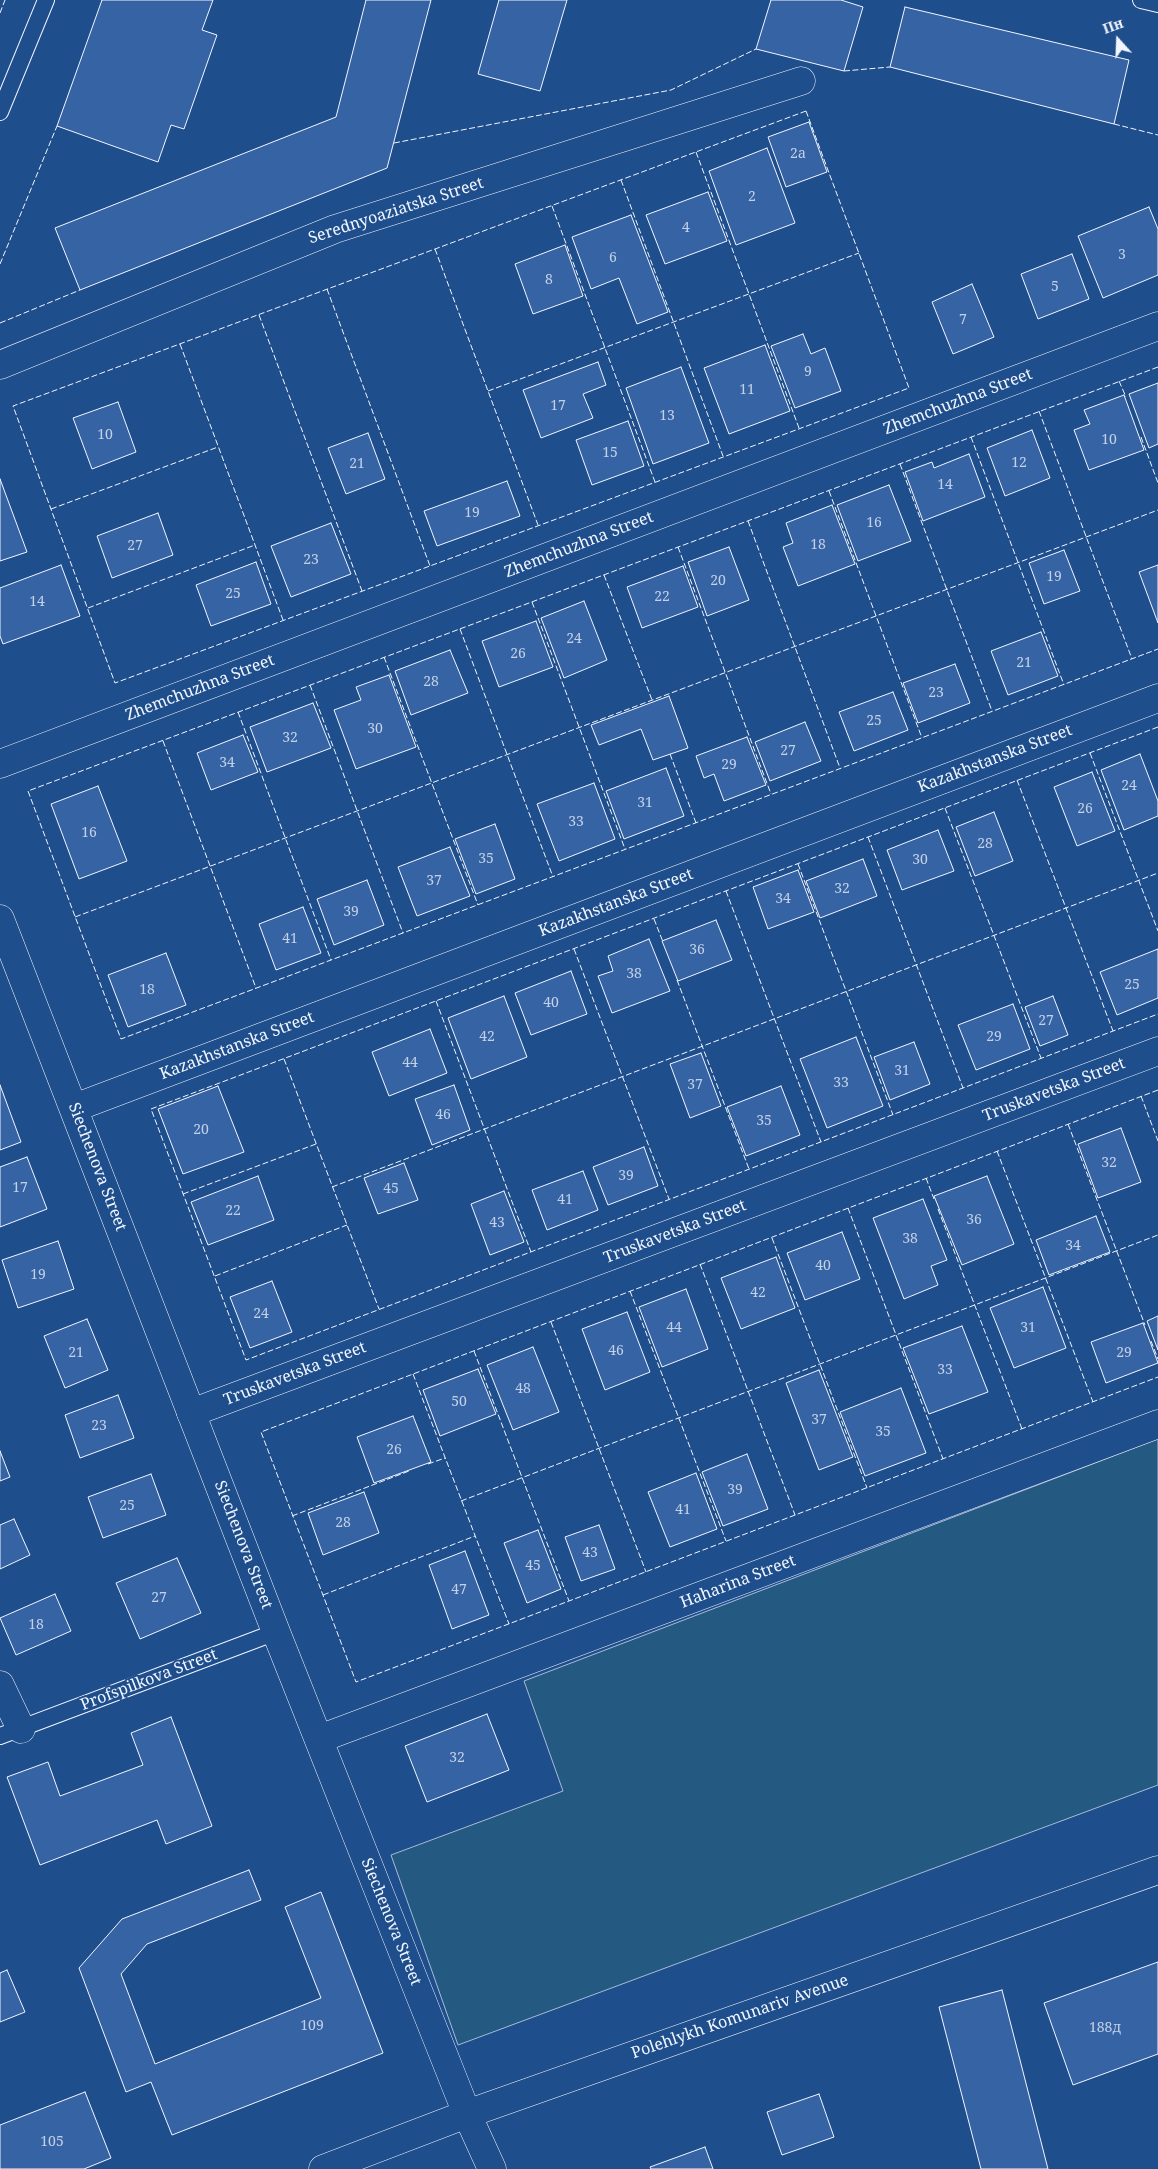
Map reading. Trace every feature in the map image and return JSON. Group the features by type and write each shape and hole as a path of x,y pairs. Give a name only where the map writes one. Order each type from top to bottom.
{"street":[{"name":"Serednyoaziatska Street","path":"0,365 335,229 801,82"},
{"name":"Zhemchuzhna Street","path":"0,764 1158,326"},
{"name":"Kazakhstanska Street","path":"74,1108 1158,698"},
{"name":"Siechenova Street","path":"0,919 276,1632 467,2114 492,2169"},
{"name":"Truskavetska Street","path":"191,1413 1158,1051"},
{"name":"Haharina Street","path":"319,1739 1158,1424"},
{"name":"Profspilkova Street","path":"0,1685 10,1732"},
{"name":"Polehlykh Komunariv Avenue","path":"323,2169 467,2114 1158,1870"}],"lane":[{"path":"0,112 46,0"},
{"path":"1141,0 1158,4"},
{"name":"Profspilkova Street","path":"10,1732 276,1632"}],"shaded area":[{"path":"1158,1439 1158,1785 458,2045 391,1855 563,1791 524,1681"}],"building":[{"path":"102,0 213,0 202,30 217,35 184,129 171,125 158,162 57,126"},
{"path":"366,0 431,0 387,168 80,290 55,228 336,117"},
{"path":"499,0 567,0 540,91 478,74"},
{"path":"771,0 841,0 863,7 844,71 756,49"},
{"path":"905,7 1129,60 1114,124 890,67"},
{"path":"809,122 827,172 786,187 768,137"},
{"path":"767,148 795,223 736,245 709,171"},
{"path":"708,192 727,241 665,264 646,215"},
{"path":"1149,207 1158,229 1158,275 1103,298 1078,236"},
{"path":"631,215 668,312 637,324 619,278 591,289 572,237"},
{"path":"565,245 583,296 533,314 515,264"},
{"path":"1072,254 1089,299 1038,319 1021,274"},
{"path":"972,284 994,337 953,354 932,302"},
{"path":"803,334 811,354 825,348 841,391 795,408 771,346"},
{"path":"765,345 790,411 729,434 704,368"},
{"path":"598,362 606,385 583,394 593,418 541,438 523,390"},
{"path":"681,367 709,443 653,464 626,388"},
{"path":"1158,383 1158,444 1149,448 1129,394"},
{"path":"1124,395 1144,450 1089,470 1074,430 1090,424 1084,410"},
{"path":"118,402 136,452 92,469 73,418"},
{"path":"628,421 644,466 592,485 576,440"},
{"path":"1032,430 1050,478 1005,496 987,448"},
{"path":"368,433 385,479 346,494 328,448"},
{"path":"969,454 985,497 923,521 905,472 932,462 934,468"},
{"path":"0,479 27,552 0,561"},
{"path":"507,481 520,516 437,546 424,511"},
{"path":"889,485 911,541 858,561 837,505"},
{"path":"832,505 855,564 798,586 783,547 793,543 786,523"},
{"path":"158,513 173,555 112,578 97,536"},
{"path":"331,523 351,574 291,597 271,546"},
{"path":"729,547 749,600 707,616 688,562"},
{"path":"1064,550 1080,591 1044,604 1029,563"},
{"path":"256,562 271,604 211,626 196,585"},
{"path":"61,565 80,616 3,644 0,636 0,588"},
{"path":"1158,565 1158,623 1139,572"},
{"path":"683,566 698,607 642,628 627,587"},
{"path":"584,601 607,660 564,678 541,618"},
{"path":"536,621 553,667 499,687 482,641"},
{"path":"1041,632 1058,676 1008,695 991,651"},
{"path":"450,650 468,693 411,715 395,671"},
{"path":"955,664 970,703 918,723 903,683"},
{"path":"389,675 416,747 356,769 334,710 361,700 356,687"},
{"path":"893,692 908,730 854,751 839,712"},
{"path":"669,696 688,748 653,760 641,729 599,745 591,725"},
{"path":"313,703 331,748 267,772 250,727"},
{"path":"805,722 821,761 770,781 755,742"},
{"path":"243,735 258,772 211,790 197,753"},
{"path":"747,737 766,785 724,801 714,774 704,778 696,756"},
{"path":"1140,754 1158,801 1158,816 1124,830 1101,770"},
{"path":"666,768 684,816 624,839 606,791"},
{"path":"1092,772 1115,831 1077,846 1054,787"},
{"path":"594,783 615,839 559,861 537,804"},
{"path":"98,786 127,861 79,879 51,804"},
{"path":"994,812 1013,861 975,876 956,827"},
{"path":"495,824 515,879 476,894 455,839"},
{"path":"938,830 954,871 902,890 887,850"},
{"path":"450,847 470,896 417,916 398,867"},
{"path":"863,859 877,896 820,918 806,881"},
{"path":"798,870 814,912 768,929 753,887"},
{"path":"367,880 384,925 334,945 317,899"},
{"path":"303,907 321,953 276,970 259,924"},
{"path":"716,920 732,960 678,981 662,941"},
{"path":"649,939 670,991 612,1013 598,976 613,971 608,956"},
{"path":"1158,949 1158,998 1117,1015 1100,972"},
{"path":"166,953 186,1005 128,1027 108,975"},
{"path":"571,971 587,1014 531,1035 515,993"},
{"path":"504,996 527,1057 471,1079 448,1018"},
{"path":"1053,996 1068,1035 1040,1046 1025,1007"},
{"path":"1013,1004 1030,1049 976,1070 958,1025"},
{"path":"430,1029 447,1073 389,1096 372,1052"},
{"path":"856,1037 883,1106 827,1128 800,1059"},
{"path":"914,1042 930,1084 890,1100 874,1057"},
{"path":"701,1053 721,1106 690,1118 670,1064"},
{"path":"0,1085 21,1142 0,1150"},
{"path":"454,1085 470,1130 432,1145 415,1099"},
{"path":"218,1086 244,1152 183,1174 158,1109"},
{"path":"781,1086 800,1135 746,1156 727,1107"},
{"path":"1121,1128 1141,1182 1098,1198 1078,1144"},
{"path":"644,1147 658,1186 608,1205 593,1167"},
{"path":"27,1157 47,1209 0,1227 0,1167"},
{"path":"404,1163 418,1200 378,1214 364,1178"},
{"path":"583,1171 598,1210 547,1230 532,1190"},
{"path":"258,1176 274,1220 208,1245 191,1202"},
{"path":"987,1176 1014,1244 962,1265 934,1196"},
{"path":"504,1191 524,1242 490,1255 471,1204"},
{"path":"923,1199 947,1260 931,1266 938,1285 904,1299 873,1218"},
{"path":"1096,1216 1110,1252 1049,1275 1036,1240"},
{"path":"842,1232 860,1279 805,1300 787,1253"},
{"path":"58,1241 74,1289 18,1308 2,1260"},
{"path":"776,1257 795,1308 741,1329 721,1278"},
{"path":"272,1281 292,1332 250,1348 230,1297"},
{"path":"1043,1287 1066,1348 1014,1368 990,1308"},
{"path":"686,1289 708,1349 662,1367 639,1307"},
{"path":"627,1312 650,1372 605,1390 582,1329"},
{"path":"1158,1316 1158,1350 1147,1321"},
{"path":"87,1319 108,1370 65,1388 44,1336"},
{"path":"1143,1323 1158,1363 1106,1383 1091,1342"},
{"path":"962,1326 988,1392 929,1414 903,1348"},
{"path":"533,1347 559,1412 513,1430 487,1365"},
{"path":"478,1369 496,1414 440,1436 423,1390"},
{"path":"819,1370 853,1457 819,1470 786,1383"},
{"path":"901,1388 926,1453 865,1476 840,1412"},
{"path":"118,1395 134,1438 80,1458 65,1415"},
{"path":"413,1416 431,1462 374,1483 357,1437"},
{"path":"0,1451 10,1477 0,1481"},
{"path":"747,1454 768,1509 723,1526 702,1472"},
{"path":"696,1473 717,1529 670,1547 648,1492"},
{"path":"151,1474 166,1515 103,1538 88,1497"},
{"path":"364,1492 379,1533 323,1555 308,1513"},
{"path":"14,1519 30,1555 0,1569 0,1525"},
{"path":"599,1525 615,1569 581,1581 565,1537"},
{"path":"538,1530 561,1589 527,1603 504,1543"},
{"path":"465,1551 489,1615 452,1629 429,1565"},
{"path":"177,1558 201,1613 140,1639 116,1583"},
{"path":"55,1594 71,1631 16,1655 0,1618"},
{"path":"487,1714 509,1770 427,1802 405,1746"},
{"path":"171,1717 212,1826 166,1844 157,1820 40,1865 7,1777 48,1762 60,1796 143,1765 131,1733"},
{"path":"249,1870 261,1900 147,1944 121,1974 155,2064 321,1998 285,1907 321,1892 383,2053 172,2135 151,2082 126,2092 79,1968 122,1919"},
{"path":"1158,1962 1158,2054 1073,2085 1044,2003"},
{"path":"7,1970 25,2012 0,2022 0,1973"},
{"path":"1002,1990 1048,2169 981,2169 939,2007"},
{"path":"85,2092 111,2158 84,2169 0,2169 0,2125"},
{"path":"819,2094 834,2137 782,2155 767,2112"},
{"path":"705,2147 713,2169 651,2169 650,2167"}],"fence":[{"path":"0,13 5,0"},
{"path":"394,143 671,90 756,49"},
{"path":"844,71 890,67"},
{"path":"806,111 909,388 115,683 13,406 806,111"},
{"path":"1114,124 1158,135"},
{"path":"0,264 57,126"},
{"path":"696,152 799,428"},
{"path":"621,180 723,456"},
{"path":"552,206 655,482"},
{"path":"435,249 538,525"},
{"path":"488,391 859,253"},
{"path":"327,289 430,566"},
{"path":"0,323 80,290"},
{"path":"259,315 362,591"},
{"path":"180,344 283,620"},
{"path":"1158,367 28,791 121,1039 1158,649"},
{"path":"1119,381 1126,397"},
{"path":"1039,411 1132,659"},
{"path":"971,437 1064,685"},
{"path":"1141,437 1158,483"},
{"path":"51,509 218,447"},
{"path":"900,464 992,711"},
{"path":"829,491 922,738"},
{"path":"75,917 1158,510"},
{"path":"748,521 840,768"},
{"path":"88,608 255,545"},
{"path":"678,547 771,794"},
{"path":"604,575 652,700"},
{"path":"532,602 625,849"},
{"path":"460,629 553,877"},
{"path":"384,657 478,905"},
{"path":"310,685 403,933"},
{"path":"238,712 331,960"},
{"path":"1158,727 151,1109 246,1360 1158,1014"},
{"path":"163,741 256,988"},
{"path":"1090,753 1158,931"},
{"path":"670,754 696,823"},
{"path":"1017,780 1113,1031"},
{"path":"945,808 1041,1058"},
{"path":"868,837 963,1088"},
{"path":"798,864 893,1115"},
{"path":"332,1187 1158,873"},
{"path":"726,891 821,1142"},
{"path":"654,919 663,942"},
{"path":"574,949 669,1199"},
{"path":"677,980 749,1169"},
{"path":"436,1001 531,1252"},
{"path":"284,1059 379,1309"},
{"path":"1158,1090 261,1432 356,1682 1158,1377"},
{"path":"1141,1096 1158,1141"},
{"path":"1068,1124 1145,1325"},
{"path":"183,1194 316,1144"},
{"path":"997,1151 1093,1402"},
{"path":"926,1178 934,1199"},
{"path":"848,1208 943,1459"},
{"path":"938,1209 1022,1429"},
{"path":"215,1276 347,1225"},
{"path":"461,1501 1158,1235"},
{"path":"772,1238 867,1488"},
{"path":"700,1264 795,1515"},
{"path":"630,1291 726,1541"},
{"path":"551,1322 646,1572"},
{"path":"1151,1341 1158,1359"},
{"path":"474,1351 569,1601"},
{"path":"413,1374 509,1624"},
{"path":"428,1464 445,1458"},
{"path":"292,1516 409,1471"},
{"path":"323,1595 475,1536"}]}
